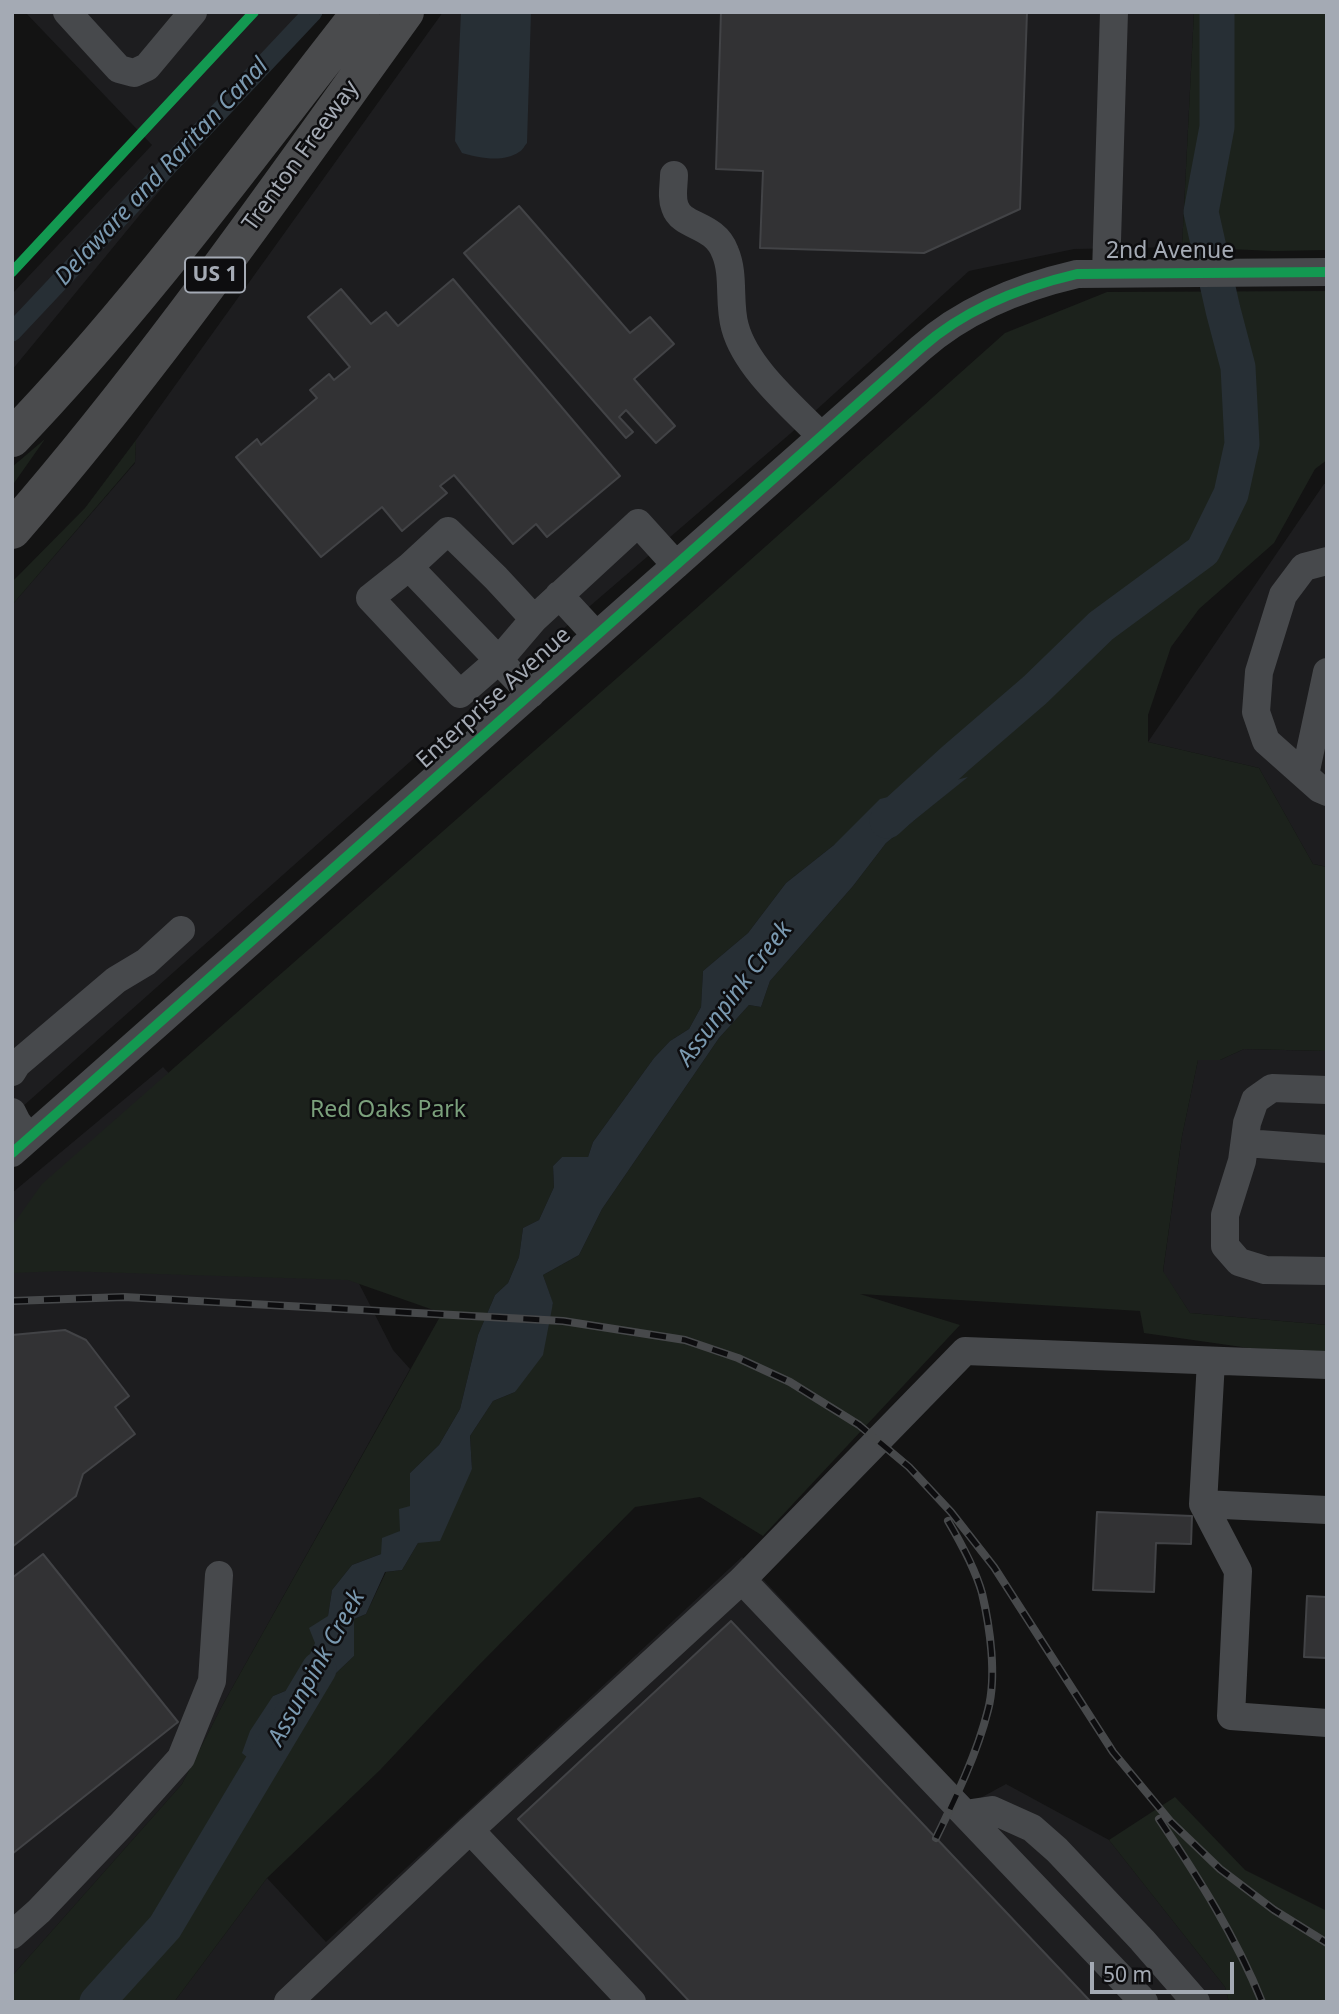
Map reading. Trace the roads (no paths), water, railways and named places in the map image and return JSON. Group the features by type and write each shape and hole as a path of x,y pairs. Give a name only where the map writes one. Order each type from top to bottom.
{"highway":[{"name":"Trenton Freeway","path":"12,438 58,390 161,267 361,12"},
{"name":"Trenton Freeway","path":"12,530 109,415 170,337 405,12"}],"street":[{"path":"67,12 119,69 134,73 147,67 193,12"},
{"path":"1106,273 1114,12"},
{"path":"674,175 675,209 686,221 703,227 716,236 726,252 732,315 742,348 755,366 821,436"},
{"name":"2nd Avenue","path":"1016,292 1077,274 1327,272"},
{"name":"Enterprise Avenue","path":"21,1145 933,337 961,318 1016,292"},
{"path":"534,619 448,531 410,567 370,598 460,694 499,660 534,619 638,523 676,565"},
{"path":"1316,783 1266,741 1256,712 1259,673 1283,595 1304,567 1327,561"},
{"path":"410,567 531,694"},
{"path":"559,595 596,635"},
{"path":"1316,783 1327,672"},
{"path":"12,1072 116,980 146,962 181,930"},
{"path":"1327,1090 1272,1088 1255,1100 1247,1123 1242,1161 1225,1214 1225,1246 1239,1262 1265,1270 1327,1271"},
{"path":"12,1112 17,1122 21,1145"},
{"path":"1245,1143 1327,1149"},
{"path":"288,2002 742,1580 965,1351 1327,1365"},
{"path":"1211,1361 1203,1504 1238,1571 1231,1716 1327,1723"},
{"path":"1203,1504 1327,1510"},
{"path":"15,1928 39,1911 181,1758 212,1681 219,1575"},
{"path":"742,1580 1144,2002"},
{"path":"965,1814 992,1810 1031,1828 1057,1850 1196,2002"},
{"path":"470,1830 632,2002"}],"water":[{"path":"461,12 531,12 527,143 522,150 506,158 491,159 462,153 455,141"},
{"path":"968,777 886,843 853,886 770,981 761,1007 749,1005 719,1038 602,1209 579,1255 543,1275 553,1303 543,1355 515,1392 493,1401 470,1436 472,1469 440,1541 418,1543 402,1570 385,1572 366,1614 354,1619 354,1656 334,1675 316,1701 283,1716 253,1762 242,1753 250,1731 273,1696 295,1687 315,1643 309,1628 328,1616 332,1590 352,1565 381,1554 382,1538 400,1531 399,1509 410,1506 410,1473 439,1445 460,1409 478,1335 495,1295 508,1283 519,1257 523,1228 539,1220 554,1187 553,1166 562,1157 588,1157 593,1142 654,1058 670,1041 689,1029 701,1007 703,971 748,933 786,883 834,845 880,799"}],"waterway":[{"name":"Delaware and Raritan Canal","path":"12,332 313,12"},
{"name":"Assunpink Creek","path":"887,821 1035,690 1101,626 1203,551 1231,494 1242,444 1238,367 1201,212 1217,127 1217,12"},
{"name":"Assunpink Creek","path":"97,2002 165,1927 319,1669"}],"railway":[{"path":"12,1301 124,1297 563,1321 685,1340 738,1358 790,1382 859,1425 909,1467 951,1512 994,1567 1113,1752 1171,1822 1220,1869 1274,1910 1327,1943"},
{"path":"936,1838 978,1743 991,1697 992,1682 990,1636 982,1593 972,1565 948,1521"},
{"path":"1159,1819 1215,1908 1262,2002"}],"park label":[{"name":"Red Oaks Park","path":"388,1110"}]}
